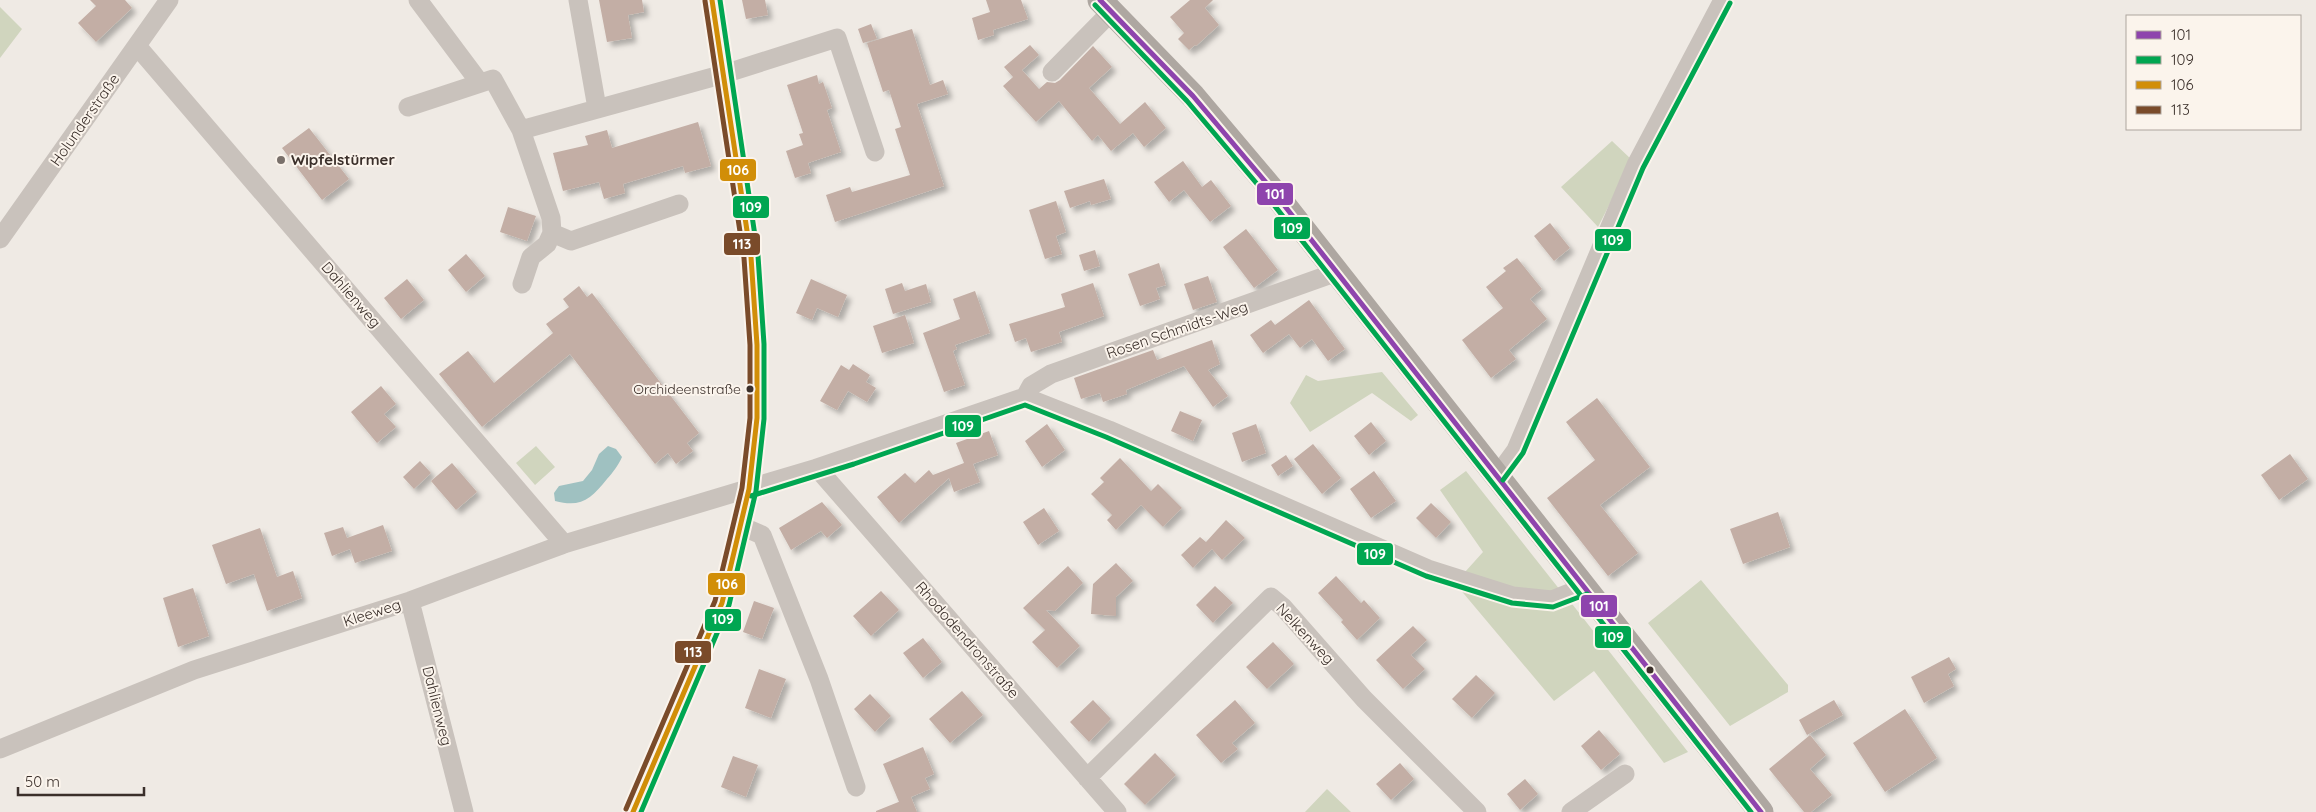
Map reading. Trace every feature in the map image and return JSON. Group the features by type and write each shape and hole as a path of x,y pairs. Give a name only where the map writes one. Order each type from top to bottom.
{"main road":[{"path":"1106,6 1193,96 1269,186 1761,812"}],"street":[{"name":"Holunderstraße","path":"0,239 169,0"},
{"path":"418,0 487,81 521,130 551,218 552,233 547,244 531,257 522,284"},
{"path":"578,0 597,108"},
{"path":"633,812 722,603 749,489 756,418 757,345 751,257 712,0"},
{"path":"1497,476 1516,450 1636,165 1723,0"},
{"path":"1052,72 1106,6"},
{"path":"521,130 724,74 837,38 875,152"},
{"name":"Dahlienweg","path":"137,46 564,544"},
{"path":"408,108 487,81"},
{"path":"552,233 572,241 679,204"},
{"name":"Rosen Schmidts-Weg","path":"1024,397 1031,386 1051,374 1337,272"},
{"path":"749,489 817,468 1024,397 1109,430 1428,569 1513,596 1552,600 1584,587"},
{"name":"Rhododendronstraße","path":"817,468 1117,812"},
{"name":"Kleeweg","path":"0,748 194,670 410,601 564,544 749,489"},
{"path":"740,526 762,534 819,679 856,787"},
{"name":"Nelkenweg","path":"1087,778 1271,597 1283,607 1364,698 1477,812"},
{"name":"Dahlienweg","path":"410,601 464,812"},
{"path":"1570,812 1625,774"}],"green space":[{"path":"0,7 22,29 0,58"},
{"path":"1612,141 1632,160 1598,227 1561,187"},
{"path":"1382,372 1418,415 1411,421 1372,393 1310,432 1290,403 1306,375 1318,381"},
{"path":"536,446 555,467 535,485 516,463"},
{"path":"1466,471 1560,590 1549,593 1525,593 1500,586 1465,572 1483,552 1440,490"},
{"path":"1701,580 1788,685 1788,692 1730,726 1648,623"},
{"path":"1459,588 1500,602 1526,607 1554,605 1569,600 1688,752 1664,763 1594,671 1554,701"},
{"path":"1327,789 1351,812 1305,812"}],"water":[{"path":"608,446 616,449 622,457 596,492 579,502 564,503 555,501 554,493 559,486 583,481 592,470 599,454"}],"building":[{"path":"90,0 125,0 132,8 96,42 78,23 96,6"},
{"path":"599,0 642,0 644,12 628,15 632,38 607,42"},
{"path":"742,0 765,0 768,15 746,19"},
{"path":"986,0 1021,0 1028,19 993,30 994,35 978,40 972,18 990,12"},
{"path":"1190,0 1213,0 1205,8 1219,25 1189,50 1178,39 1184,33 1170,17"},
{"path":"871,24 877,39 863,43 858,29"},
{"path":"912,29 930,85 943,80 948,94 917,104 944,186 835,222 826,195 850,187 852,192 910,175 895,129 901,127 889,90 883,92 867,43"},
{"path":"1030,45 1039,55 1022,70 1039,89 1047,82 1055,83 1060,80 1093,46 1112,67 1089,88 1120,124 1145,102 1166,128 1144,147 1133,133 1111,151 1098,135 1092,141 1059,101 1036,122 1003,86 1013,77 1004,67"},
{"path":"817,75 819,84 823,82 832,108 827,110 841,152 808,163 811,173 795,178 786,151 803,145 799,134 803,133 787,85"},
{"path":"698,122 711,166 685,173 683,166 623,184 625,193 604,199 599,182 563,191 553,153 588,145 585,136 607,130 612,148"},
{"path":"309,128 349,179 322,200 282,148"},
{"path":"1183,161 1202,187 1211,180 1231,206 1210,222 1184,190 1169,202 1154,182"},
{"path":"1104,179 1111,199 1091,205 1090,201 1070,208 1064,191"},
{"path":"1056,201 1066,232 1056,236 1062,254 1045,259 1029,210"},
{"path":"508,207 536,216 527,241 500,232"},
{"path":"1550,223 1570,248 1554,261 1534,236"},
{"path":"1246,229 1278,270 1254,288 1223,247"},
{"path":"1095,250 1100,266 1084,271 1079,255"},
{"path":"466,254 485,276 466,292 448,270"},
{"path":"1517,258 1542,289 1530,299 1547,319 1509,350 1516,359 1491,378 1462,340 1503,308 1486,287 1506,271 1503,268"},
{"path":"1159,263 1166,285 1156,288 1160,299 1140,306 1128,274"},
{"path":"1208,276 1217,302 1193,310 1184,284"},
{"path":"407,279 424,300 401,319 384,298"},
{"path":"811,279 847,295 838,317 817,308 812,320 796,313"},
{"path":"902,283 905,291 926,284 931,302 893,314 885,289"},
{"path":"1093,283 1104,316 1059,332 1062,342 1031,352 1026,338 1015,342 1009,324 1065,307 1061,294"},
{"path":"579,286 587,297 592,293 699,433 687,443 693,451 676,464 668,453 655,464 570,354 482,427 439,374 468,351 494,383 553,333 546,324 569,307 563,299"},
{"path":"975,291 990,333 955,345 957,349 953,351 965,385 944,392 923,333 960,319 953,299"},
{"path":"1309,300 1345,349 1328,361 1312,339 1300,348 1289,334 1263,353 1250,335 1271,320 1275,325"},
{"path":"905,315 914,343 882,353 873,326"},
{"path":"1212,340 1220,364 1208,370 1228,396 1213,407 1184,366 1126,390 1127,394 1103,402 1100,393 1081,399 1074,378 1153,350 1157,360"},
{"path":"853,364 870,375 866,382 876,388 867,402 848,391 837,410 820,401 841,365 849,370"},
{"path":"381,386 396,404 384,414 396,427 377,443 351,412"},
{"path":"1597,398 1650,467 1600,505 1638,553 1608,576 1547,498 1595,460 1566,422"},
{"path":"1180,411 1202,420 1193,441 1171,431"},
{"path":"1371,422 1386,441 1369,455 1354,436"},
{"path":"1047,424 1065,450 1042,467 1025,441"},
{"path":"1256,424 1266,453 1242,462 1232,433"},
{"path":"989,431 998,455 973,464 980,482 954,492 949,478 899,523 877,497 905,473 915,483 929,470 933,475 964,463 956,443"},
{"path":"1313,444 1341,478 1322,494 1294,459"},
{"path":"2290,454 2308,479 2279,500 2261,475"},
{"path":"1286,455 1293,466 1278,476 1271,465"},
{"path":"1120,458 1151,491 1158,484 1182,508 1163,527 1141,505 1116,530 1107,520 1112,515 1091,494 1104,482 1100,478"},
{"path":"420,461 431,473 414,489 403,477"},
{"path":"452,463 477,492 456,510 431,481"},
{"path":"1374,471 1396,501 1371,518 1350,489"},
{"path":"822,502 842,525 827,538 821,531 791,550 779,528"},
{"path":"1431,503 1451,522 1436,538 1416,518"},
{"path":"1044,508 1059,531 1038,545 1023,522"},
{"path":"1778,512 1790,547 1743,564 1730,529"},
{"path":"1226,520 1245,538 1222,560 1212,549 1193,568 1181,555 1200,537 1206,542"},
{"path":"383,525 392,551 355,563 350,549 332,556 324,533 343,527 347,538"},
{"path":"260,528 277,577 293,571 302,598 267,611 254,574 226,584 212,545"},
{"path":"1116,563 1133,581 1116,597 1116,616 1091,614 1093,584"},
{"path":"1068,566 1083,583 1055,611 1046,610 1080,646 1057,668 1032,642 1045,630 1023,608"},
{"path":"1336,576 1361,603 1364,600 1380,618 1357,640 1341,622 1343,620 1318,593"},
{"path":"1215,586 1233,603 1213,623 1196,605"},
{"path":"193,588 209,636 178,647 163,598"},
{"path":"881,591 899,610 871,636 853,616"},
{"path":"754,601 774,608 762,639 743,632"},
{"path":"1413,626 1427,640 1411,655 1425,669 1403,689 1376,660"},
{"path":"923,638 942,662 923,678 903,653"},
{"path":"1273,642 1294,664 1267,689 1246,667"},
{"path":"1949,657 1956,669 1948,674 1954,686 1924,703 1911,677"},
{"path":"759,669 786,679 771,718 745,708"},
{"path":"1476,675 1495,693 1472,718 1452,699"},
{"path":"962,691 983,715 950,743 929,719"},
{"path":"870,694 891,716 875,732 854,709"},
{"path":"1093,700 1111,719 1089,742 1070,722"},
{"path":"1235,700 1255,723 1232,743 1238,749 1221,763 1196,735"},
{"path":"1834,700 1843,715 1807,735 1799,720"},
{"path":"1905,709 1937,758 1885,792 1853,743"},
{"path":"1599,730 1620,754 1601,770 1581,746"},
{"path":"1810,735 1826,755 1810,769 1832,795 1811,812 1804,812 1769,769"},
{"path":"923,747 934,774 925,778 930,789 899,802 883,764"},
{"path":"1155,753 1176,775 1145,805 1124,784"},
{"path":"733,756 758,765 746,797 721,787"},
{"path":"1400,763 1414,779 1391,800 1376,784"},
{"path":"1525,779 1538,794 1520,810 1507,794"},
{"path":"911,797 917,812 876,812 876,811"}],"transit line":[{"name":"106","path":"633,812 722,603 749,489 757,418 757,345 751,257 712,0"},
{"name":"109","path":"641,812 729,605 756,491 764,419 764,344 758,256 720,0"},
{"name":"101","path":"1100,0 1193,96 1269,186 1761,812"},
{"name":"113","path":"626,809 715,601 742,488 750,418 750,345 744,258 705,1"},
{"name":"109","path":"1503,480 1523,453 1643,168 1730,3"},
{"name":"109","path":"1095,5 1187,101 1263,191 1751,812"},
{"name":"109","path":"751,496 854,464 1025,405 1106,437 1426,576 1512,603 1553,607 1587,594"}],"place":[{"name":"Wipfelstürmer","path":"281,160"},
{"name":"Orchideenstraße","path":"750,389"}]}
